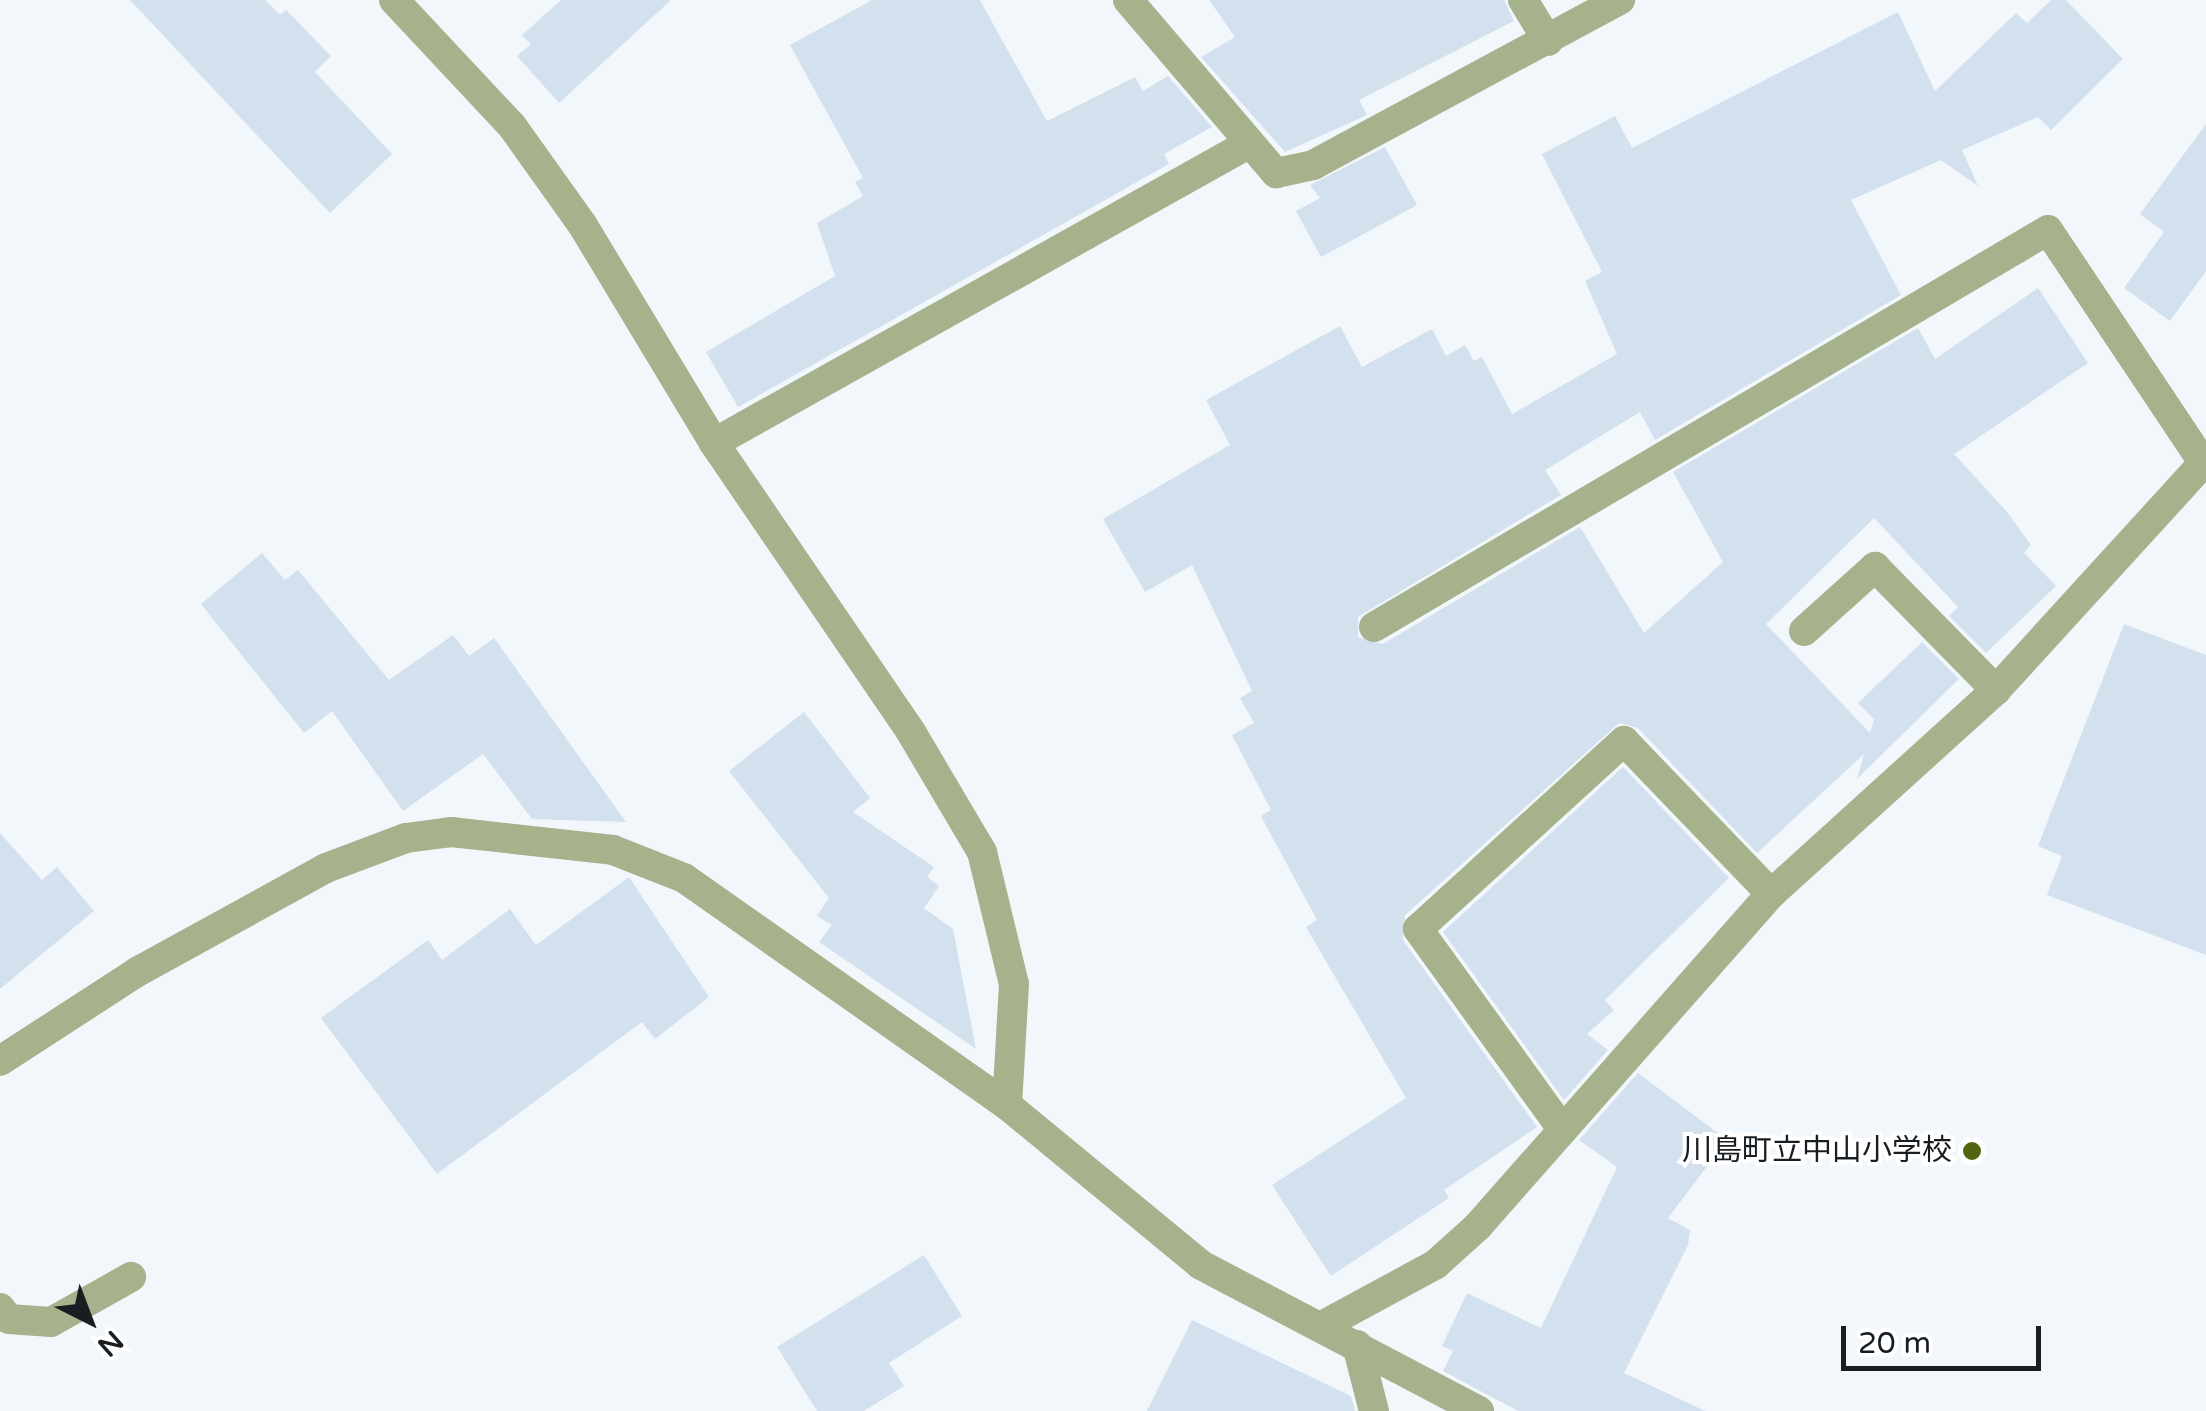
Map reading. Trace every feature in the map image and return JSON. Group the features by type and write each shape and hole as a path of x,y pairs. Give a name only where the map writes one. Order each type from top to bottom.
{"street":[{"path":"394,0 512,126 647,322 714,443 911,732 982,852 1014,984 1007,1105"},
{"path":"1128,0 1276,173 1313,165 1620,0"},
{"path":"1523,0 1548,41"},
{"path":"714,443 1250,143"},
{"path":"1322,1326 1436,1264 1478,1226 1560,1126 1771,894 1996,690 2204,461 2048,230 1374,628"},
{"path":"1804,631 1875,567 1996,690"},
{"path":"1560,1126 1418,928 1624,741 1771,894"},
{"path":"0,1061 137,972 326,868 406,838 452,832 613,850 684,878 1007,1105 1200,1265 1480,1411"},
{"path":"0,1308 10,1319 51,1322 130,1277"},
{"path":"1357,1345 1374,1411"}],"building":[{"path":"130,0 265,0 280,15 286,10 331,56 315,72 392,154 330,213"},
{"path":"561,0 671,0 559,103 517,56 531,44 522,35"},
{"path":"872,0 980,0 1047,121 1135,77 1143,91 1168,76 1212,127 1164,154 1169,164 738,407 706,352 835,276 817,223 863,196 855,182 863,178 790,45"},
{"path":"1209,0 1504,0 1514,21 1359,100 1367,115 1285,152 1201,57 1235,37"},
{"path":"2051,0 2066,0 2123,59 2051,130 2038,117 1962,150 1978,186 1941,160 1851,200 1901,295 1655,440 1640,412 1545,470 1561,495 1358,617 1358,637 1383,644 1580,527 1644,633 1723,562 1673,472 1918,328 1935,359 2038,288 2088,363 1954,454 2008,513 2031,545 2024,553 2056,586 1986,653 1949,616 1958,607 1874,518 1766,624 1870,733 1874,719 1858,703 1922,642 1959,679 1857,779 1864,754 1757,853 1638,728 1619,723 1405,915 1403,940 1537,1127 1444,1190 1449,1198 1331,1276 1272,1185 1406,1098 1306,927 1317,920 1261,816 1271,810 1232,735 1254,723 1240,698 1252,691 1192,565 1145,592 1103,519 1230,445 1206,400 1340,326 1362,367 1432,329 1446,356 1465,345 1474,361 1482,357 1512,414 1617,354 1585,281 1602,272 1542,154 1615,116 1632,148 1898,12 1935,91 2016,13 2027,23"},
{"path":"2206,124 2206,271 2170,321 2124,288 2164,232 2140,214"},
{"path":"1385,147 1417,205 1321,257 1296,211 1320,198 1310,185"},
{"path":"262,553 285,580 298,570 389,680 453,635 469,656 494,638 626,822 532,819 483,754 403,811 332,711 304,733 201,604"},
{"path":"2124,624 2206,655 2206,955 2047,895 2062,856 2038,846"},
{"path":"804,712 870,798 853,812 934,867 927,877 939,886 924,908 953,929 976,1049 819,942 832,925 817,916 829,898 729,771"},
{"path":"1623,767 1729,878 1605,1000 1614,1010 1587,1034 1608,1050 1564,1100 1443,932"},
{"path":"0,833 42,880 57,867 94,911 0,989"},
{"path":"629,877 709,997 655,1039 642,1022 437,1174 321,1018 428,940 442,960 510,909 536,945"},
{"path":"1638,1073 1727,1140 1668,1218 1690,1230 1688,1245 1624,1373 1705,1411 1518,1411 1443,1371 1453,1351 1442,1346 1467,1293 1541,1328 1617,1167 1579,1140"},
{"path":"924,1255 962,1316 889,1363 904,1386 864,1411 817,1411 777,1347"},
{"path":"1192,1320 1351,1396 1355,1411 1147,1411"}],"place":[{"name":"川島町立中山小学校","path":"1972,1151"}]}
